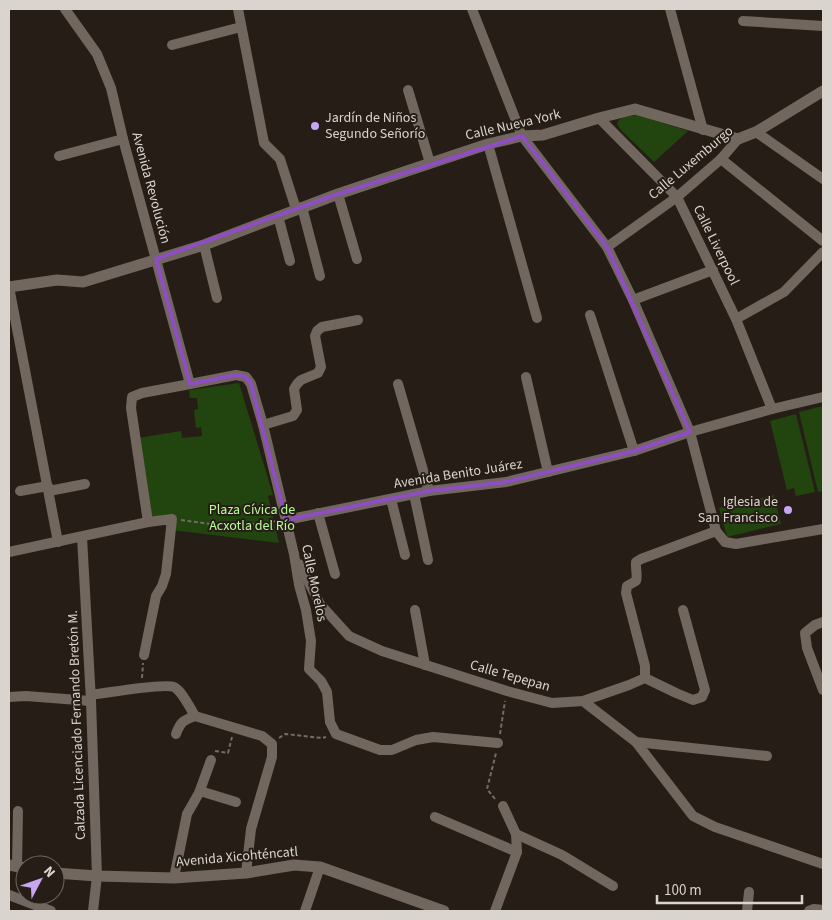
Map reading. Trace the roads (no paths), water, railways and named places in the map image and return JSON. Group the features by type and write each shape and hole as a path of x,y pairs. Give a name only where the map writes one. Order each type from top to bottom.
{"street":[{"name":"Avenida Revolución","path":"65,9 97,54 111,88 123,139 190,384"},
{"path":"238,9 264,144 280,159 299,208 320,276"},
{"path":"472,9 522,136 607,247 633,300 690,432 716,531 725,542 736,544 823,528"},
{"path":"670,9 703,130"},
{"path":"743,21 823,26"},
{"path":"172,45 241,27"},
{"path":"408,90 430,163"},
{"name":"Calle Luxemburgo","path":"607,247 678,197 721,159 738,140 756,132 823,90"},
{"name":"Calle Nueva York","path":"9,287 57,280 83,282 204,245 338,194 488,144 522,136 544,135 635,109 738,140"},
{"name":"Calle Liverpool","path":"599,118 678,197 736,319 772,409"},
{"path":"756,132 823,179"},
{"path":"59,156 123,139"},
{"path":"488,144 537,318"},
{"path":"721,159 823,242"},
{"path":"338,194 357,258"},
{"path":"278,216 290,261"},
{"path":"204,245 217,298"},
{"path":"736,319 784,292 823,252"},
{"path":"633,300 713,270"},
{"path":"9,287 58,542"},
{"path":"590,315 634,451"},
{"path":"263,425 293,416 297,410 294,389 301,380 318,373 321,367 315,336 317,331 322,327 358,320"},
{"name":"Calle Morelos","path":"190,384 236,374 246,377 250,384 263,425 306,610 311,641 309,668 327,692 330,722 336,734 380,750 392,750 416,740 434,737 498,743"},
{"path":"526,377 548,472"},
{"path":"148,522 131,408 132,397 142,393 190,384"},
{"path":"398,384 428,491"},
{"name":"Avenida Benito Juárez","path":"286,520 428,491 506,482 634,451 690,432 823,396"},
{"path":"20,491 85,484"},
{"path":"414,494 428,560"},
{"path":"391,499 405,555"},
{"path":"318,513 335,574"},
{"path":"9,552 148,522 172,519 166,574 156,596 144,655"},
{"path":"683,610 705,690 702,697 693,700 645,678 645,666 626,593 627,586 636,581 636,562 716,531"},
{"name":"Calzada Licenciado Fernando Bretón M.","path":"82,537 91,698 97,876 93,911"},
{"name":"Calle Tepepan","path":"294,554 320,604 349,636 382,650 506,691 552,703 583,701 645,678"},
{"path":"415,610 425,665"},
{"path":"823,622 815,625 805,633 808,648 823,690"},
{"path":"9,697 91,698 142,688 170,686 180,692 195,716"},
{"path":"583,701 636,742 693,816 715,827 823,864"},
{"path":"176,734 184,720 195,716 262,736 272,744 272,757 250,829 246,874"},
{"path":"636,742 767,756"},
{"path":"174,878 187,814 200,791 211,760"},
{"path":"200,791 236,802"},
{"path":"495,911 517,852 516,834 503,806"},
{"path":"17,855 18,811"},
{"path":"435,817 517,852"},
{"path":"516,834 562,855 613,886"},
{"name":"Avenida Xicohténcatl","path":"65,873 97,876 174,878 246,874 294,864 320,867 444,911"},
{"path":"305,911 320,867"},
{"path":"747,911 749,892"},
{"path":"9,895 51,911"},
{"path":"809,911 814,909 823,910"}],"place":[{"name":"Jardín de Niños Segundo Señorío","path":"315,126"},
{"name":"Iglesia de San Francisco","path":"788,510"}],"park label":[{"name":"Plaza Cívica de Acxotla del Río","path":"252,518"}]}
